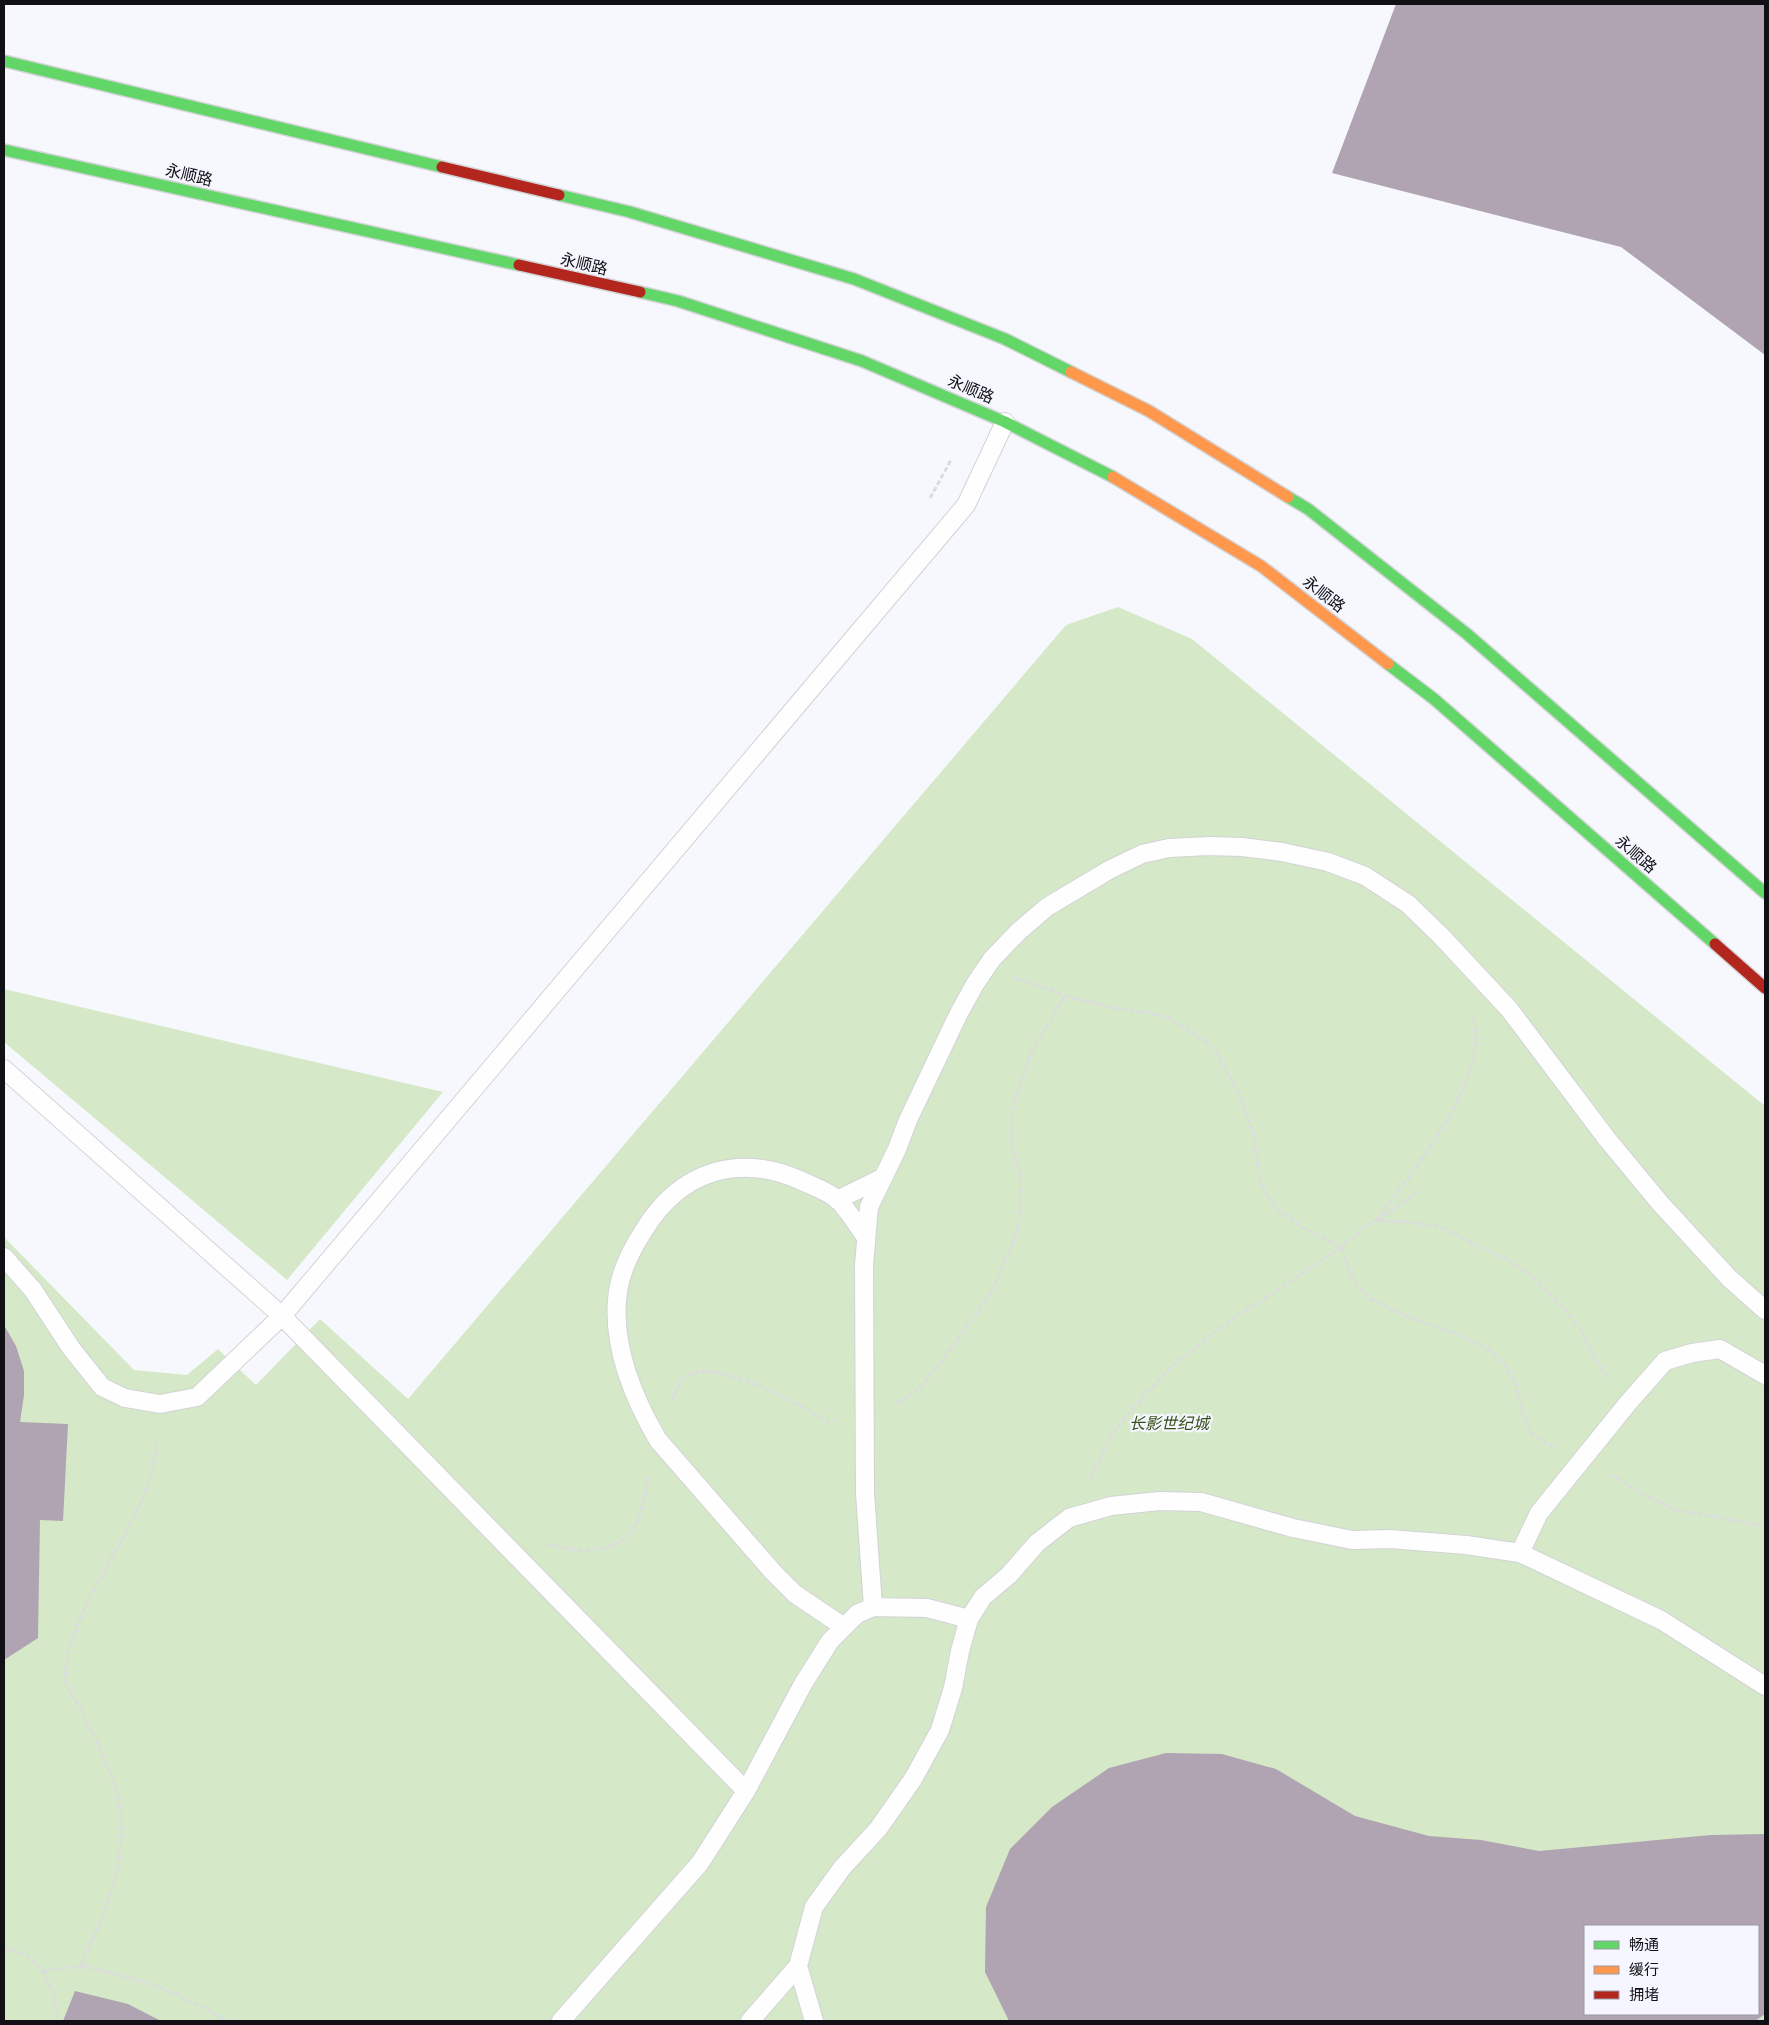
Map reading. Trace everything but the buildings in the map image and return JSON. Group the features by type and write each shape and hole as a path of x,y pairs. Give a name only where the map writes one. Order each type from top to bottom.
{"main road":[{"path":"4,61 630,212 854,280 1005,339 1149,411 1308,509 1467,634 1765,893"},
{"name":"永顺路","path":"4,150 678,301 862,361 1005,422 1102,471 1261,566 1434,699 1765,988"}],"lane":[{"path":"4,1256 33,1290 71,1348 102,1388 126,1398 160,1404 197,1396 282,1316 966,505 1005,422"},
{"path":"873,1607 866,1493 864,1265 869,1207 958,1015 975,984 992,959 1018,932 1047,907 1109,870 1142,854 1170,848 1242,847 1282,852 1328,862 1365,876 1408,904 1441,936 1509,1009 1607,1139 1649,1191 1729,1278 1765,1310"},
{"path":"4,1068 282,1316 746,1791"},
{"path":"844,1627 795,1594 773,1572 658,1440 645,1417 626,1370 617,1324 617,1299 623,1268 650,1220 667,1201 686,1185 713,1172 742,1167 770,1170 796,1178 837,1200 865,1236"},
{"path":"837,1200 882,1178"},
{"path":"1520,1552 1539,1513 1628,1403 1665,1361 1692,1353 1720,1349 1765,1375"},
{"path":"750,2021 798,1966 814,1907 842,1868 878,1829 913,1779 940,1730 953,1688 960,1651 969,1619 983,1597 1008,1575 1037,1543 1069,1518 1110,1506 1159,1501 1201,1502 1293,1528 1352,1540 1456,1544 1520,1552 1662,1620 1765,1686"},
{"path":"562,2021 700,1863 746,1791 803,1684 830,1641 857,1614 873,1607 927,1608 969,1619"},
{"path":"798,1966 814,2021"}],"path":[{"path":"992,959 999,968 1023,982 1073,998 1115,1008 1166,1016 1206,1041 1219,1056 1243,1103 1254,1135 1258,1169 1262,1184 1270,1200 1281,1212 1309,1231 1341,1247 1355,1284 1370,1298 1403,1315 1457,1334 1492,1351 1515,1381 1524,1418 1531,1433 1545,1443 1585,1456 1618,1480 1646,1496 1677,1510 1765,1526"},
{"path":"1375,1222 1422,1158 1462,1093 1471,1066 1476,1035 1472,1009"},
{"path":"1069,1518 1107,1443 1124,1418 1167,1371 1220,1328 1341,1247 1362,1229 1420,1190"},
{"path":"1375,1222 1410,1222 1440,1227 1512,1262 1532,1276 1568,1312 1579,1327 1594,1358 1628,1403"},
{"path":"81,1966 115,1883 122,1838 118,1800 110,1774 82,1711 65,1680 68,1652 81,1617 96,1586 119,1546 148,1488 156,1460 157,1441"},
{"path":"4,1948 23,1954 43,1971 55,1994 57,2021"},
{"path":"43,1971 81,1966 132,1978 179,1995 228,2021"}],"green space":[{"name":"长影世纪城","path":"1118,607 1192,639 1765,1106 1765,2021 4,2021 4,1237 134,1370 187,1375 218,1349 256,1385 320,1319 408,1399 1066,625"},
{"path":"4,989 443,1092 287,1280 4,1042"}],"traffic: fast":[{"path":"4,61 442,167"},
{"path":"4,150 519,265"},
{"path":"559,195 630,212 854,279 1005,339 1071,372"},
{"path":"640,292 678,301 862,361 1005,422 1113,477"},
{"path":"1288,497 1308,509 1467,634 1765,893"},
{"path":"1388,664 1434,699 1715,944"}],"traffic: slow":[{"path":"1071,372 1149,411 1288,497"},
{"path":"1113,477 1261,566 1388,664"}],"traffic: jam":[{"path":"442,167 559,195"},
{"path":"519,265 640,292"},
{"path":"1715,944 1765,988"}]}
